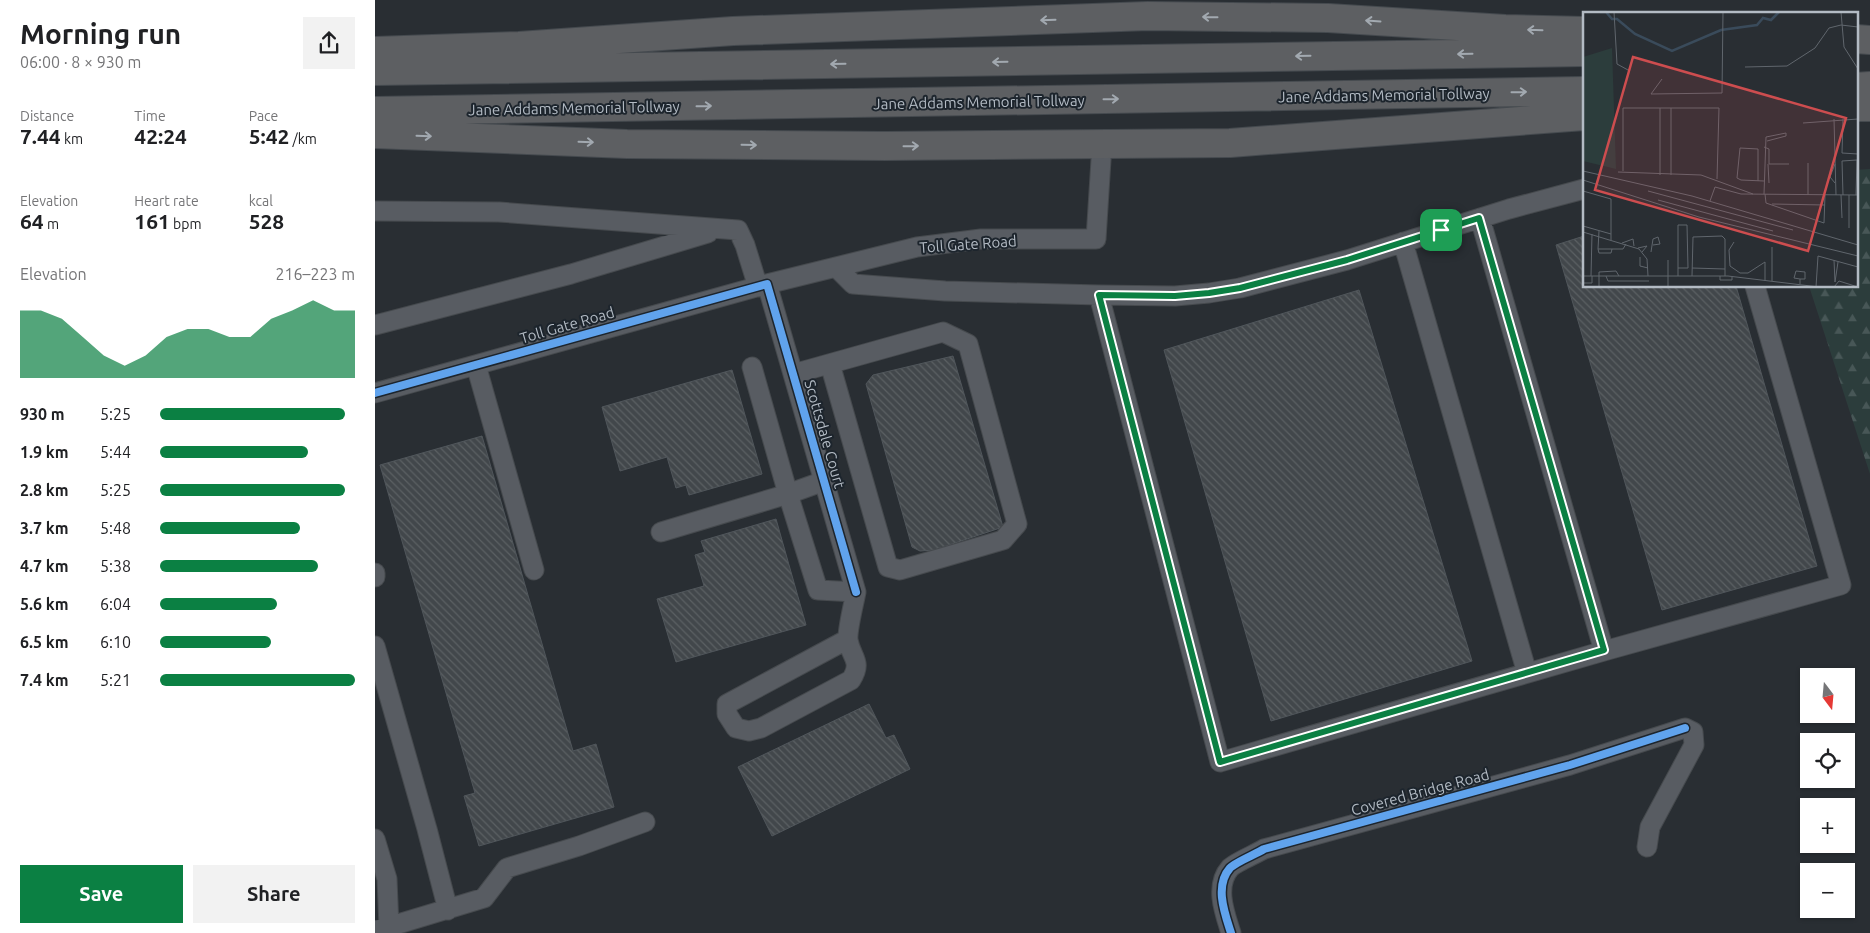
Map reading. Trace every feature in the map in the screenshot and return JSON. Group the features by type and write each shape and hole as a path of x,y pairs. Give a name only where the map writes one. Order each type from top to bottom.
{"highway":[{"path":"375,51 519,46 733,31 1148,16 1328,18 1505,29 1583,31"},
{"path":"1857,39 1870,40"},
{"path":"1857,47 1870,47"},
{"path":"375,71 1583,52"},
{"path":"1857,87 1870,86"},
{"name":"Jane Addams Memorial Tollway","path":"375,111 1583,91"},
{"path":"1857,107 1870,107"},
{"path":"375,134 627,144 885,146 1230,143 1583,116"}],"street":[{"name":"Toll Gate Road","path":"375,393 762,285 917,247 981,240 1096,239 1102,144"},
{"path":"836,267 853,284 945,291 1175,296 1209,293 1240,288 1347,260 1479,218 1583,189"},
{"path":"375,211 499,212 721,229"},
{"path":"1479,218 1604,650"},
{"path":"375,325 571,274 721,229"},
{"name":"Scottsdale Court","path":"721,229 737,230 762,285 793,374 856,592"},
{"path":"1403,242 1527,673"},
{"path":"1099,295 1220,762 1604,650 1841,585 1756,288"},
{"path":"793,374 943,332 968,344 1017,524 1003,540 900,570 889,567 830,364"},
{"path":"476,365 534,570"},
{"path":"752,367 788,494 819,590 856,592 848,639 857,662 856,673 851,680 761,728 749,731 736,728 727,714 727,704 848,639"},
{"path":"661,532 824,482"},
{"path":"375,646 448,910"},
{"name":"Covered Bridge Road","path":"1231,933 1221,899 1223,882 1230,868 1264,849 1570,766 1685,728 1693,732 1694,746 1650,827 1647,847"},
{"path":"375,839 387,879 381,903 382,929 485,898 507,868 579,846 645,822"}],"green space":[{"path":"1870,169 1870,474 1810,288 1857,288 1857,170"}],"building":[{"path":"1583,236 1583,288 1737,288 1817,566 1662,610 1556,245"},
{"path":"1359,290 1472,661 1271,721 1164,350"},
{"path":"953,356 1003,527 934,550 920,551 912,547 866,384 873,375"},
{"path":"732,370 762,474 689,495 686,485 676,488 667,457 620,471 602,407"},
{"path":"482,436 573,751 596,744 614,807 479,846 464,796 475,793 380,465"},
{"path":"776,519 806,625 676,662 657,599 704,586 695,555 705,552 701,541"},
{"path":"869,704 886,738 894,735 910,769 772,836 738,767"}],"cycle path":[{"path":"375,393 767,284 856,592"},
{"path":"1231,933 1222,900 1225,875 1230,868 1264,849 1570,765 1685,728"}],"route":[{"path":"1479,218 1604,650 1220,762 1099,295 1175,296 1240,288 1347,260 1441,230 1479,218"}]}
